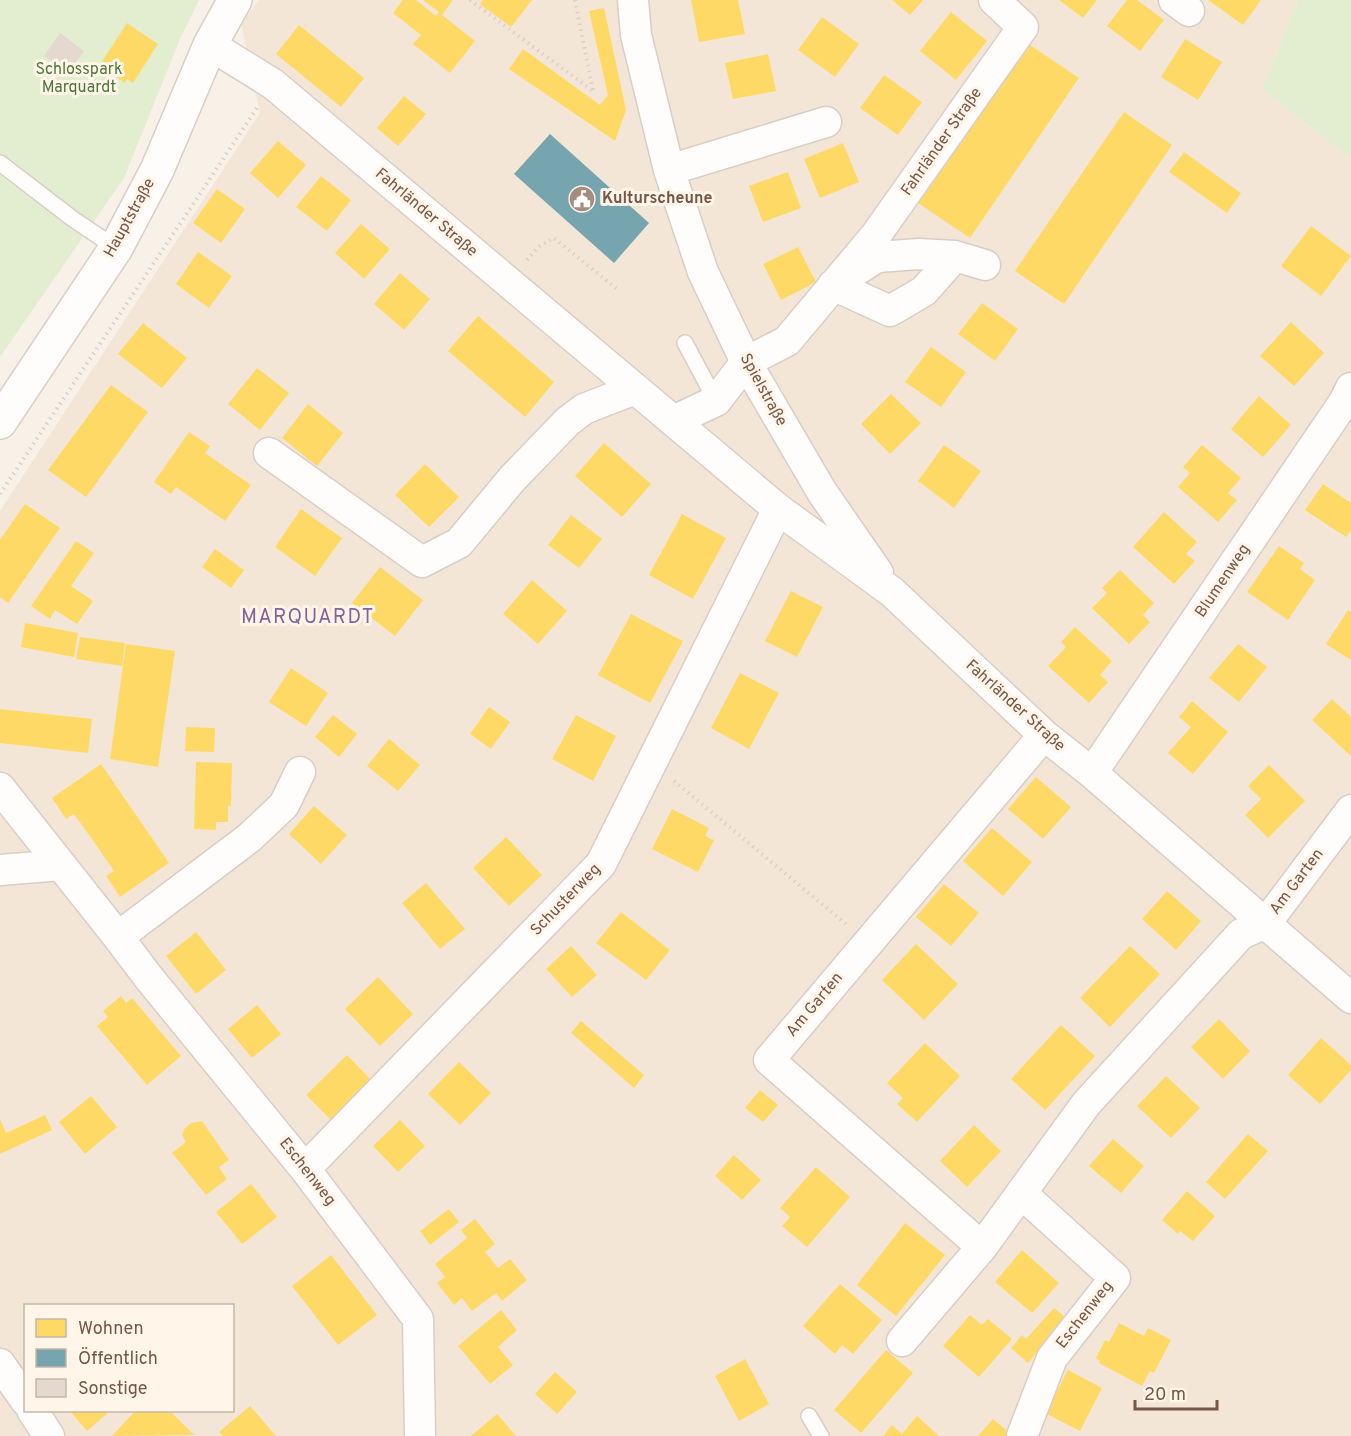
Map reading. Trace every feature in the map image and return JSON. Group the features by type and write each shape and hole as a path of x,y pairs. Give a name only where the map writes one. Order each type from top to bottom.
{"street":[{"name":"Hauptstraße","path":"0,422 116,248 157,170 210,45 235,0"},
{"name":"Spielstraße","path":"633,0 636,35 669,170 703,272 746,362 822,492 892,592"},
{"name":"Fahrländer Straße","path":"674,422 716,401 746,362 787,341 876,235 1023,27 994,0"},
{"name":"Fahrländer Straße","path":"210,45 273,84 778,509 892,592 1044,735 1092,773 1351,998"},
{"path":"669,170 826,122"},
{"name":"Fahrländer Straße","path":"833,285 877,257 918,254 955,256 986,266"},
{"path":"833,285 890,311 924,291 955,256"},
{"name":"Blumenweg","path":"1092,773 1344,402 1351,388"},
{"path":"269,453 422,562 459,543 512,479 568,421 584,408 635,389"},
{"name":"Schusterweg","path":"305,1168 601,864 653,764 778,509"},
{"name":"Am Garten","path":"982,1247 769,1060 1044,735"},
{"path":"118,937 249,838 284,805 300,772"},
{"name":"Eschenweg","path":"0,788 149,978 305,1168 418,1319 420,1436"},
{"name":"Am Garten","path":"902,1341 982,1247 1086,1104 1241,934 1266,923 1351,810"},
{"path":"0,870 61,865"},
{"name":"Eschenweg","path":"1021,1193 1115,1278 1052,1358 1022,1436"},
{"path":"0,1364 24,1398"},
{"path":"33,1412 49,1436"}],"lane":[{"path":"0,163 73,219 116,248"},
{"path":"685,343 716,401"},
{"path":"809,1416 821,1436"}],"path":[{"path":"470,0 593,92 575,0"},
{"path":"0,494 273,84"},
{"path":"508,282 538,247 554,238 617,289"},
{"path":"653,764 867,942"}],"shaded area":[{"path":"259,0 1298,0 1262,89 1351,159 1351,1436 0,1436 0,511 260,113 241,24"}],"green space":[{"name":"Schlosspark Marquardt","path":"0,0 199,0 180,39 124,178 0,357"},
{"path":"1298,0 1351,0 1351,159 1262,89"}],"building: Wohnen":[{"path":"403,0 416,0 436,16 439,12 423,0 453,0 442,15 475,41 450,73 413,44 421,35 393,13"},
{"path":"483,0 532,0 511,27 480,4"},
{"path":"691,0 738,0 745,34 699,42"},
{"path":"892,0 923,0 910,15"},
{"path":"1059,0 1097,0 1083,18"},
{"path":"1127,0 1137,0 1164,20 1140,51 1107,26"},
{"path":"1208,0 1261,0 1243,25"},
{"path":"604,8 626,110 615,141 509,69 523,49 600,105 608,95 589,11"},
{"path":"951,12 987,41 956,80 920,51"},
{"path":"822,17 859,44 835,77 798,50"},
{"path":"127,23 158,44 133,83 127,79 125,83 115,76 117,73 101,63"},
{"path":"299,25 364,78 341,107 276,54"},
{"path":"1185,39 1222,62 1198,100 1161,77"},
{"path":"1027,43 1079,78 970,238 918,203"},
{"path":"768,54 776,91 733,99 725,63"},
{"path":"884,75 922,102 898,135 860,108"},
{"path":"404,96 426,114 398,146 377,128"},
{"path":"1124,112 1172,145 1064,304 1015,271"},
{"path":"278,141 306,165 278,198 250,173"},
{"path":"843,143 859,182 820,198 804,159"},
{"path":"1184,152 1241,193 1227,213 1169,172"},
{"path":"788,172 801,208 763,222 749,186"},
{"path":"321,176 351,200 327,231 296,207"},
{"path":"217,189 245,209 221,243 193,223"},
{"path":"361,224 390,249 364,279 335,253"},
{"path":"1311,226 1351,256 1321,296 1281,266"},
{"path":"798,247 816,282 781,300 763,264"},
{"path":"198,252 232,276 209,308 176,284"},
{"path":"400,273 430,299 404,330 374,304"},
{"path":"982,303 1018,329 995,361 958,334"},
{"path":"478,316 554,382 525,417 448,351"},
{"path":"1291,322 1324,353 1294,386 1260,356"},
{"path":"143,323 187,358 162,388 118,354"},
{"path":"931,347 966,372 941,407 905,382"},
{"path":"257,368 289,393 260,430 228,404"},
{"path":"111,385 148,412 86,497 48,470"},
{"path":"891,394 921,423 890,454 861,424"},
{"path":"1259,396 1291,425 1263,457 1231,429"},
{"path":"308,404 343,433 317,466 282,438"},
{"path":"189,432 210,446 205,453 251,485 225,521 176,487 171,494 154,482"},
{"path":"604,443 651,484 622,517 575,476"},
{"path":"944,445 981,471 954,508 918,481"},
{"path":"1202,445 1241,478 1228,493 1237,500 1218,522 1178,487 1190,473 1183,467"},
{"path":"425,464 459,497 429,527 395,495"},
{"path":"1323,484 1351,503 1351,530 1346,537 1305,510"},
{"path":"25,504 60,528 8,603 0,597 0,540"},
{"path":"301,509 342,538 315,576 275,547"},
{"path":"1164,512 1197,542 1186,554 1195,561 1174,584 1133,547"},
{"path":"682,514 726,538 693,599 649,575"},
{"path":"571,515 602,539 579,568 548,545"},
{"path":"76,541 94,553 71,586 93,601 77,624 55,610 50,619 31,606"},
{"path":"1279,546 1304,563 1300,569 1315,580 1288,620 1247,592"},
{"path":"215,549 244,570 231,588 202,567"},
{"path":"380,567 423,600 395,636 352,603"},
{"path":"1120,570 1154,603 1143,615 1150,622 1129,644 1092,608 1107,593 1102,588"},
{"path":"532,580 567,611 538,644 503,614"},
{"path":"791,591 823,607 797,657 765,641"},
{"path":"1348,610 1351,612 1351,660 1326,644"},
{"path":"631,614 683,641 650,703 598,675"},
{"path":"25,623 78,633 74,657 21,647"},
{"path":"1075,627 1112,661 1100,675 1108,682 1089,703 1048,666 1066,647 1061,642"},
{"path":"80,637 125,643 122,666 76,659"},
{"path":"126,644 175,651 158,767 110,759"},
{"path":"1238,644 1267,667 1239,702 1209,678"},
{"path":"291,668 328,693 306,726 269,702"},
{"path":"740,673 779,693 749,749 711,728"},
{"path":"1332,699 1351,717 1351,756 1312,720"},
{"path":"1192,701 1228,732 1193,774 1168,753 1191,727 1179,717"},
{"path":"489,707 510,722 491,749 470,734"},
{"path":"0,709 92,719 88,753 0,743"},
{"path":"333,715 357,734 339,757 315,737"},
{"path":"576,715 616,736 593,781 552,759"},
{"path":"186,727 215,728 214,752 185,751"},
{"path":"389,739 420,765 398,791 367,766"},
{"path":"196,762 232,763 231,806 228,806 228,822 216,822 216,830 194,829"},
{"path":"101,764 169,863 120,897 106,876 114,871 74,814 66,819 52,798"},
{"path":"1269,765 1305,801 1268,838 1245,815 1261,799 1248,786"},
{"path":"1036,777 1071,807 1043,839 1008,809"},
{"path":"314,806 347,835 321,864 289,834"},
{"path":"672,809 709,828 705,836 714,840 698,872 652,849"},
{"path":"992,828 1032,862 1003,896 963,861"},
{"path":"506,837 542,875 509,906 473,868"},
{"path":"426,883 465,929 440,949 402,903"},
{"path":"944,884 979,913 951,946 916,917"},
{"path":"1167,891 1201,921 1176,950 1142,919"},
{"path":"621,912 670,950 646,980 596,943"},
{"path":"196,932 226,970 196,994 166,956"},
{"path":"916,944 958,984 924,1020 882,980"},
{"path":"571,946 597,975 572,997 546,969"},
{"path":"1130,946 1160,974 1110,1027 1080,998"},
{"path":"378,977 413,1014 380,1046 345,1009"},
{"path":"121,996 126,1003 132,998 181,1056 147,1085 97,1026 108,1017 103,1011"},
{"path":"257,1005 281,1034 252,1058 228,1029"},
{"path":"1219,1019 1250,1051 1223,1079 1191,1047"},
{"path":"581,1021 644,1075 634,1088 571,1033"},
{"path":"1061,1025 1095,1056 1045,1110 1011,1079"},
{"path":"1321,1038 1351,1065 1351,1070 1320,1104 1288,1075"},
{"path":"925,1043 960,1076 917,1122 897,1104 903,1098 887,1083"},
{"path":"347,1055 375,1084 334,1123 306,1095"},
{"path":"459,1062 491,1093 460,1125 428,1094"},
{"path":"1166,1076 1200,1108 1171,1138 1137,1106"},
{"path":"760,1090 778,1105 763,1122 745,1108"},
{"path":"91,1096 117,1127 85,1154 59,1122"},
{"path":"45,1115 52,1130 0,1154 0,1119 6,1133"},
{"path":"400,1120 425,1146 398,1172 373,1146"},
{"path":"202,1121 229,1160 219,1167 227,1179 206,1195 172,1153 186,1142 182,1135 185,1128 191,1123"},
{"path":"974,1125 1001,1151 967,1187 940,1161"},
{"path":"1248,1134 1268,1151 1225,1199 1206,1182"},
{"path":"1113,1139 1144,1166 1121,1193 1089,1166"},
{"path":"734,1155 761,1180 742,1200 715,1176"},
{"path":"816,1167 850,1197 807,1247 782,1226 790,1217 780,1208"},
{"path":"251,1184 277,1217 242,1244 216,1212"},
{"path":"1187,1191 1215,1216 1193,1241 1180,1231 1178,1234 1162,1220"},
{"path":"449,1209 459,1222 430,1245 420,1231"},
{"path":"475,1219 495,1244 485,1252 498,1268 510,1259 527,1280 502,1301 496,1293 472,1311 462,1298 454,1305 437,1283 445,1277 435,1264 467,1238 461,1230"},
{"path":"905,1223 945,1255 896,1316 857,1285"},
{"path":"1022,1250 1059,1283 1032,1313 995,1282"},
{"path":"331,1255 377,1315 338,1345 292,1286"},
{"path":"840,1284 882,1320 853,1354 842,1345 835,1354 803,1326"},
{"path":"1054,1308 1071,1322 1043,1353 1039,1350 1028,1363 1011,1348 1022,1335 1026,1339"},
{"path":"501,1310 517,1330 498,1347 513,1365 490,1384 458,1346"},
{"path":"970,1315 982,1325 988,1319 1012,1339 979,1377 943,1346"},
{"path":"1119,1323 1144,1336 1148,1328 1171,1340 1154,1373 1150,1371 1142,1386 1099,1363 1100,1361 1096,1358 1105,1340 1109,1342"},
{"path":"886,1350 913,1373 861,1433 834,1410"},
{"path":"745,1359 769,1404 739,1421 715,1376"},
{"path":"1068,1370 1102,1388 1080,1431 1045,1413"},
{"path":"555,1372 577,1392 557,1414 535,1394"},
{"path":"250,1406 276,1436 223,1436 219,1432"},
{"path":"71,1412 109,1412 87,1431"},
{"path":"134,1412 171,1412 194,1435 112,1436"},
{"path":"497,1414 516,1436 471,1436"},
{"path":"917,1416 939,1436 883,1436 892,1425 902,1434"},
{"path":"993,1419 1011,1434 1009,1436 978,1436"}],"building: Öffentlich":[{"name":"Kulturscheune","path":"550,134 649,223 614,263 514,174"}],"building: Sonstige":[{"path":"60,33 84,51 68,73 44,56"}],"place":[{"name":"Kulturscheune","path":"582,199"}],"district":[{"name":"MARQUARDT","path":"308,618"}]}
